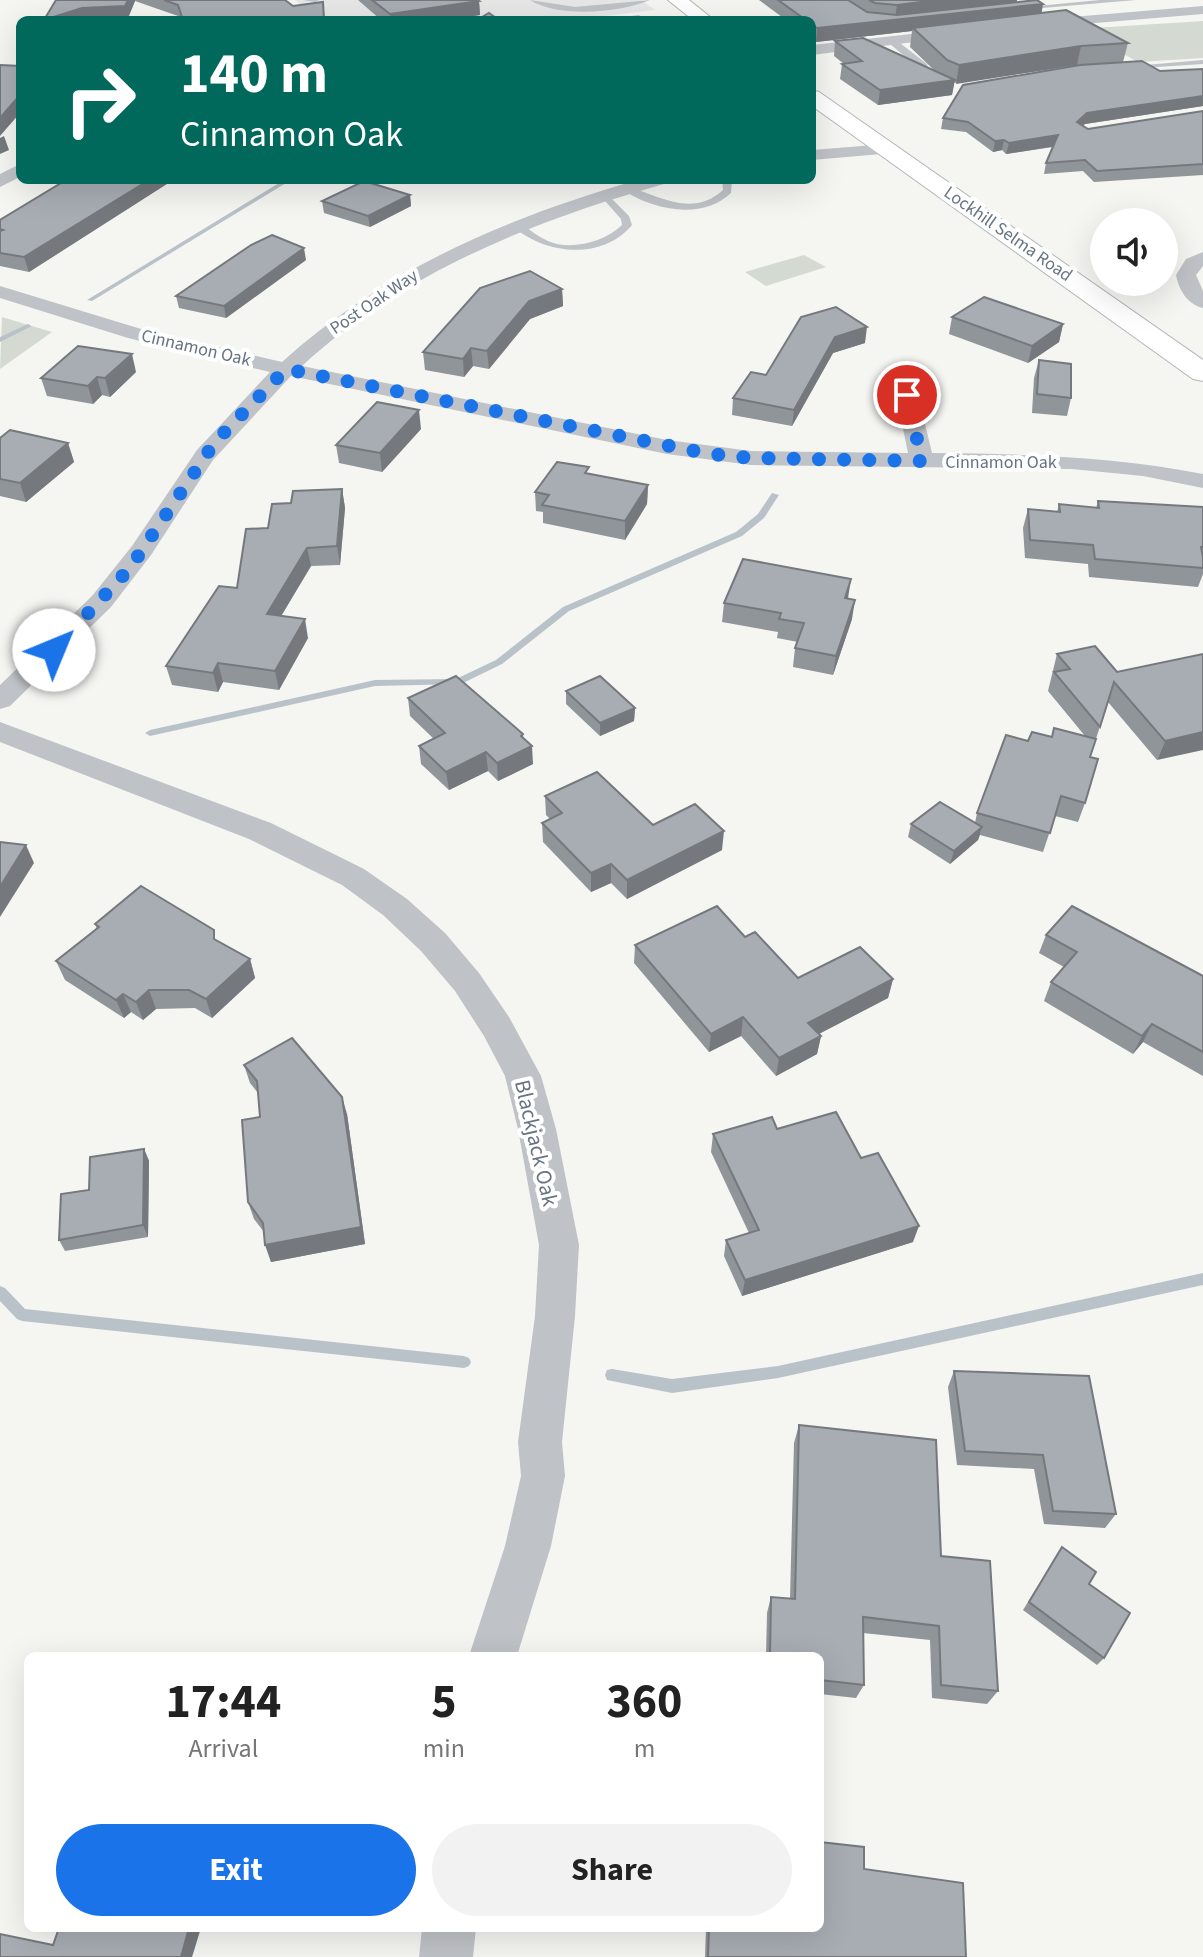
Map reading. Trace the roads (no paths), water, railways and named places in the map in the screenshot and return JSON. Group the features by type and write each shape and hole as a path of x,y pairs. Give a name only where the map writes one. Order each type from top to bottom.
{"main road":[{"path":"677,0 699,16"},
{"name":"Lockhill Selma Road","path":"816,99 1203,373"}],"street":[{"path":"1023,25 1203,10"},
{"path":"816,57 966,32"},
{"path":"816,50 867,49"},
{"path":"816,145 861,131"},
{"path":"816,155 887,149"},
{"name":"Post Oak Way","path":"0,700 72,633 130,568 215,442 286,369 345,318 394,285 448,255 516,225 642,184"},
{"path":"1203,258 1193,263 1186,275 1189,288 1203,302"},
{"name":"Cinnamon Oak","path":"0,292 135,334 286,369 710,454 751,458 1072,462 1143,469 1203,481"},
{"path":"907,395 922,461"},
{"name":"Blackjack Oak","path":"0,731 260,831 353,877 395,907 433,942 467,982 497,1027 523,1076 537,1129 559,1245 555,1316 540,1442 543,1476 528,1546 494,1652"},
{"path":"446,1957 449,1932"}],"lane":[{"path":"307,0 315,0"},
{"path":"534,0 550,9 570,11 646,0"},
{"path":"1003,10 1132,0"},
{"path":"893,42 924,66 931,79 906,69"},
{"path":"1109,68 1203,62"},
{"path":"615,191 680,207 703,207 720,202 728,191 727,184"},
{"path":"516,225 540,242 554,247 596,242 622,233 627,225 615,191"}],"waterway":[{"path":"90,300 281,184"},
{"path":"0,340 28,326"},
{"path":"150,733 375,683 458,682 499,662 566,609 739,534 761,516 775,495"},
{"path":"612,1375 672,1386 778,1372 1203,1279"},
{"path":"0,1292 22,1315 464,1362"}]}
